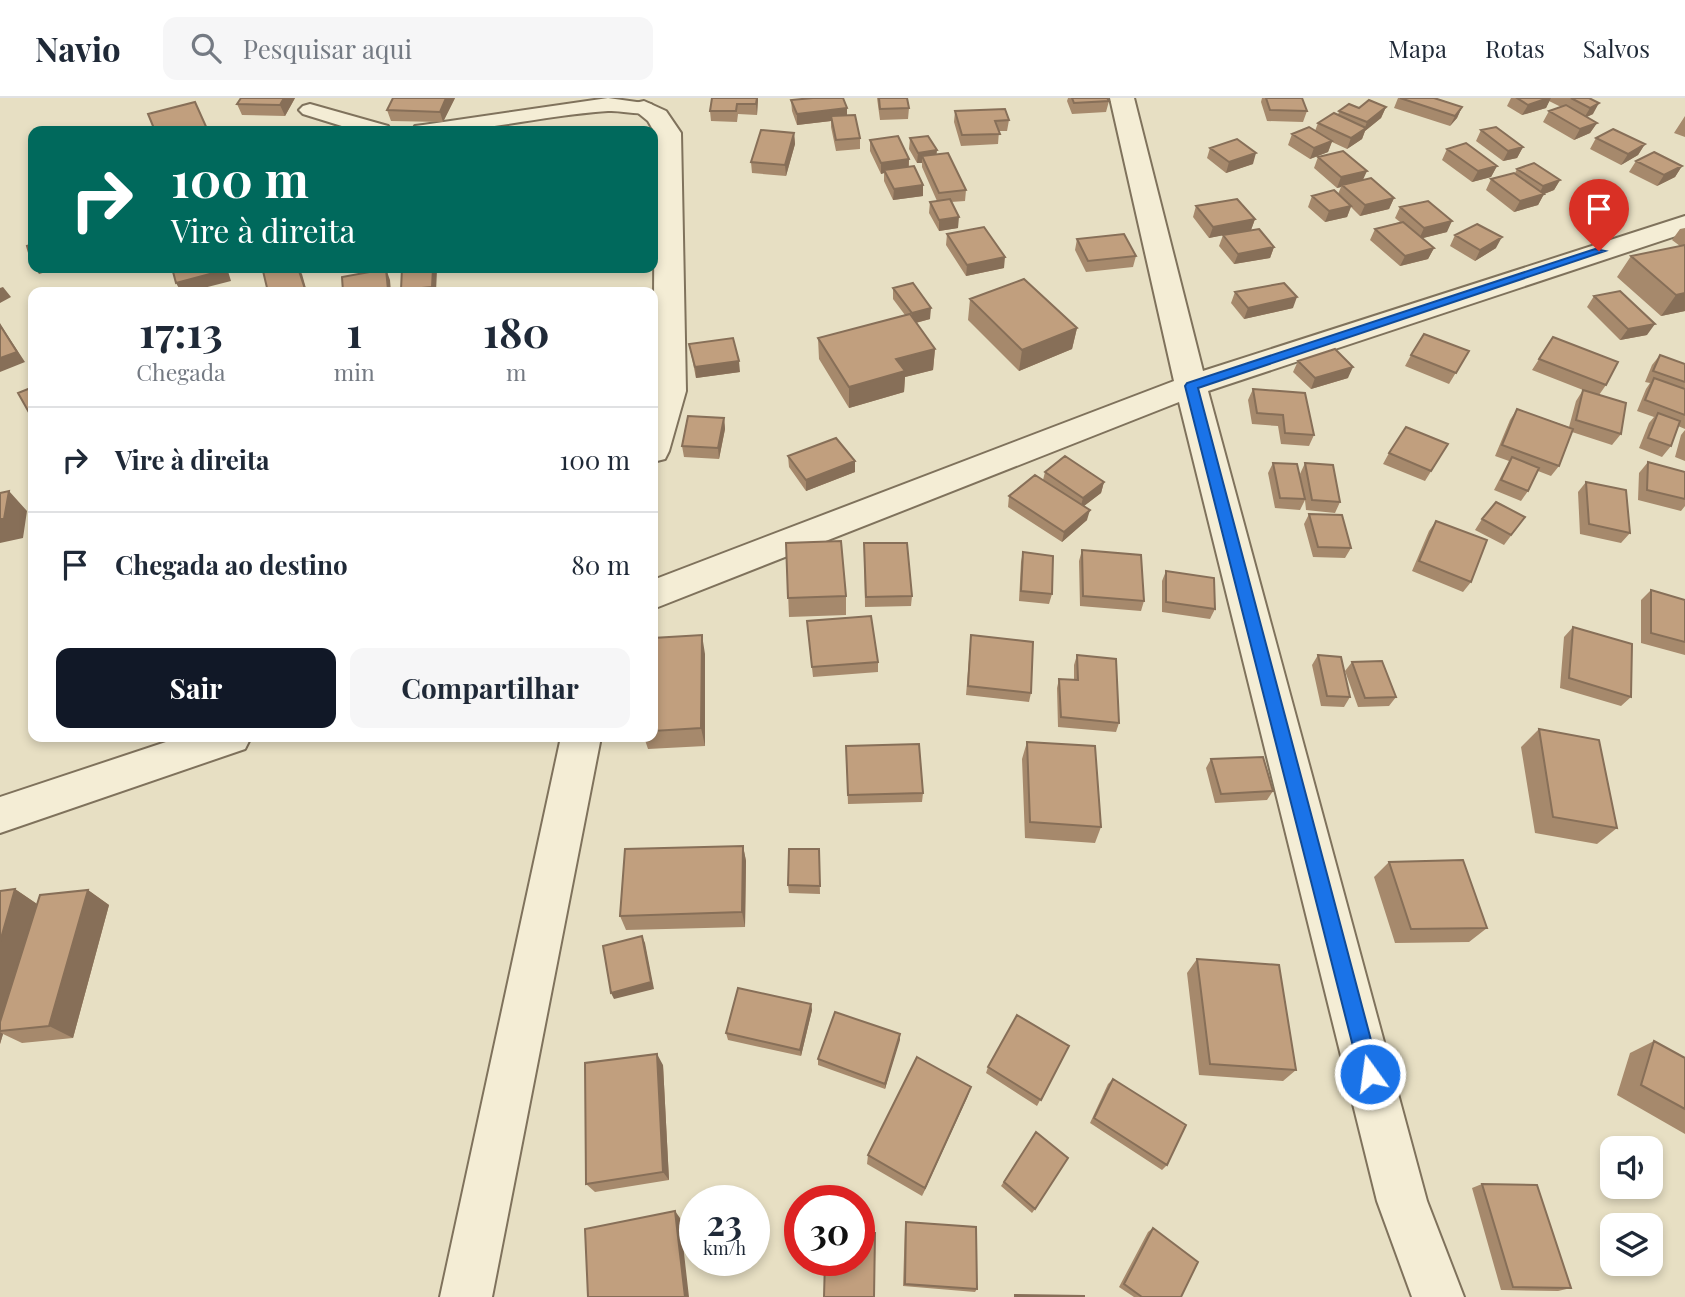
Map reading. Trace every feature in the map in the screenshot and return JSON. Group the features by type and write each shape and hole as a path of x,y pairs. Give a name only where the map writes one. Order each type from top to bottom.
{"street":[{"path":"1122,98 1191,386 1402,1201 1438,1297"},
{"path":"644,108 657,116 668,133 670,391 658,433"},
{"path":"658,593 1191,386 1685,224"},
{"path":"0,815 216,742"},
{"path":"466,1297 581,742"}],"lane":[{"path":"458,126 610,104 644,108"},
{"path":"310,110 363,126"}],"building":[{"path":"241,98 284,98 280,105 237,104"},
{"path":"393,98 446,98 440,112 387,110"},
{"path":"712,98 757,98 756,104 737,104 736,111 710,111"},
{"path":"843,98 847,108 797,114 791,100"},
{"path":"879,98 907,98 909,108 880,109"},
{"path":"1072,98 1107,98 1109,101 1074,103"},
{"path":"1266,98 1302,98 1307,111 1270,110"},
{"path":"1400,98 1434,98 1462,107 1455,116"},
{"path":"1517,98 1548,98 1528,105"},
{"path":"1571,98 1589,98 1599,103 1590,108"},
{"path":"1369,100 1386,107 1367,122 1339,111 1349,104 1359,108"},
{"path":"195,102 206,126 153,126 148,114"},
{"path":"1566,105 1597,123 1580,129 1549,111"},
{"path":"1005,109 1009,120 995,121 1000,134 962,135 955,111"},
{"path":"1334,113 1366,128 1351,138 1318,123"},
{"path":"855,115 860,138 836,140 831,116"},
{"path":"1309,127 1332,141 1314,148 1292,134"},
{"path":"1496,127 1523,147 1508,151 1481,130"},
{"path":"1613,129 1645,144 1628,154 1596,138"},
{"path":"761,130 794,133 785,165 751,162"},
{"path":"898,136 909,159 881,163 870,140"},
{"path":"928,136 937,150 918,153 910,138"},
{"path":"1237,139 1256,153 1229,162 1210,148"},
{"path":"1466,143 1497,166 1478,171 1447,149"},
{"path":"1343,151 1367,171 1341,177 1318,157"},
{"path":"1654,152 1682,166 1664,175 1636,161"},
{"path":"948,153 966,190 939,193 922,156"},
{"path":"1534,163 1560,180 1543,186 1517,169"},
{"path":"914,166 923,185 894,189 884,170"},
{"path":"1514,173 1544,194 1520,201 1491,179"},
{"path":"1371,178 1394,198 1365,205 1342,185"},
{"path":"1334,190 1351,206 1329,211 1312,196"},
{"path":"950,199 959,217 939,220 930,202"},
{"path":"1237,199 1255,219 1213,227 1196,206"},
{"path":"1428,201 1452,221 1424,228 1400,207"},
{"path":"1403,222 1434,248 1405,256 1375,229"},
{"path":"1477,224 1502,237 1480,250 1455,235"},
{"path":"984,227 1005,257 967,265 947,234"},
{"path":"1259,229 1274,247 1238,254 1223,235"},
{"path":"1124,234 1136,256 1088,261 1077,239"},
{"path":"1685,245 1685,293 1676,295 1631,256"},
{"path":"173,273 214,273 176,283"},
{"path":"263,273 300,273 304,287 267,287"},
{"path":"386,273 388,287 343,287 342,277"},
{"path":"402,273 433,273 432,287 401,287"},
{"path":"1024,279 1077,328 1022,350 970,299"},
{"path":"913,283 931,308 912,313 893,288"},
{"path":"1284,283 1297,297 1248,308 1235,292"},
{"path":"1620,291 1655,324 1628,329 1594,296"},
{"path":"910,314 935,349 896,359 905,371 849,387 818,338"},
{"path":"0,325 17,352 0,358"},
{"path":"1424,334 1469,351 1456,373 1411,355"},
{"path":"1553,337 1618,362 1606,385 1539,359"},
{"path":"733,338 739,361 695,367 689,344"},
{"path":"1335,349 1353,367 1315,378 1298,361"},
{"path":"1660,355 1685,364 1685,382 1653,371"},
{"path":"1654,378 1685,389 1685,415 1645,400"},
{"path":"28,389 28,411 18,393"},
{"path":"1253,389 1305,393 1314,435 1285,433 1283,415 1257,413"},
{"path":"1583,390 1626,403 1621,434 1576,420"},
{"path":"1517,409 1573,429 1559,466 1502,445"},
{"path":"1658,413 1680,421 1671,446 1648,438"},
{"path":"688,416 724,418 718,448 682,446"},
{"path":"1406,427 1448,444 1431,471 1389,453"},
{"path":"836,438 855,461 806,480 788,456"},
{"path":"1065,456 1104,482 1083,498 1045,472"},
{"path":"1512,457 1539,468 1528,491 1501,480"},
{"path":"1648,462 1685,472 1685,499 1647,490"},
{"path":"1273,463 1297,464 1305,499 1280,498"},
{"path":"1305,463 1333,465 1340,502 1312,500"},
{"path":"1035,475 1090,510 1064,532 1009,496"},
{"path":"1586,482 1626,490 1630,533 1589,524"},
{"path":"9,491 4,519 0,519 0,493"},
{"path":"1496,502 1525,517 1511,535 1482,519"},
{"path":"1309,514 1342,515 1351,548 1318,547"},
{"path":"1436,521 1487,540 1471,582 1419,561"},
{"path":"841,541 846,596 788,598 786,543"},
{"path":"864,543 907,543 912,596 866,597"},
{"path":"1082,550 1141,555 1144,601 1083,596"},
{"path":"1023,552 1053,556 1052,594 1021,591"},
{"path":"1166,571 1214,578 1215,609 1166,602"},
{"path":"1651,590 1685,600 1685,642 1651,633"},
{"path":"871,616 878,662 812,667 807,621"},
{"path":"1573,627 1632,644 1631,697 1569,678"},
{"path":"702,635 701,728 658,731 658,638"},
{"path":"971,635 1033,642 1031,693 968,686"},
{"path":"1077,655 1116,659 1119,723 1061,717 1059,679 1078,680"},
{"path":"1318,655 1341,657 1350,697 1327,696"},
{"path":"1382,661 1396,697 1365,698 1352,662"},
{"path":"1539,729 1599,740 1617,828 1553,817"},
{"path":"1027,742 1095,746 1101,827 1030,822"},
{"path":"919,744 923,793 848,795 846,746"},
{"path":"1263,757 1273,791 1221,794 1211,759"},
{"path":"743,846 742,912 620,916 625,849"},
{"path":"789,849 819,849 820,886 788,885"},
{"path":"1463,860 1487,928 1411,929 1389,862"},
{"path":"15,889 0,942 0,891"},
{"path":"88,890 49,1026 0,1031 0,1022 40,895"},
{"path":"642,936 651,982 611,993 603,946"},
{"path":"1197,959 1279,965 1296,1070 1210,1064"},
{"path":"738,988 811,1004 800,1050 726,1033"},
{"path":"835,1012 900,1034 885,1084 818,1059"},
{"path":"1017,1015 1069,1046 1041,1100 988,1067"},
{"path":"1654,1041 1685,1058 1685,1109 1641,1085"},
{"path":"657,1054 663,1172 586,1184 585,1063"},
{"path":"917,1057 971,1087 925,1188 868,1155"},
{"path":"1113,1079 1186,1125 1167,1165 1094,1118"},
{"path":"1036,1132 1068,1158 1035,1209 1004,1182"},
{"path":"1482,1184 1537,1185 1571,1288 1513,1287"},
{"path":"675,1211 679,1276 683,1276 685,1297 588,1297 585,1229"},
{"path":"906,1222 976,1227 977,1289 905,1284"},
{"path":"1153,1228 1198,1262 1181,1297 1142,1297 1124,1284"},
{"path":"825,1276 874,1276 874,1297 824,1297"},
{"path":"1084,1296 1084,1297 1015,1297"}],"route":[{"path":"1370,1074 1191,386 1599,251"}]}
